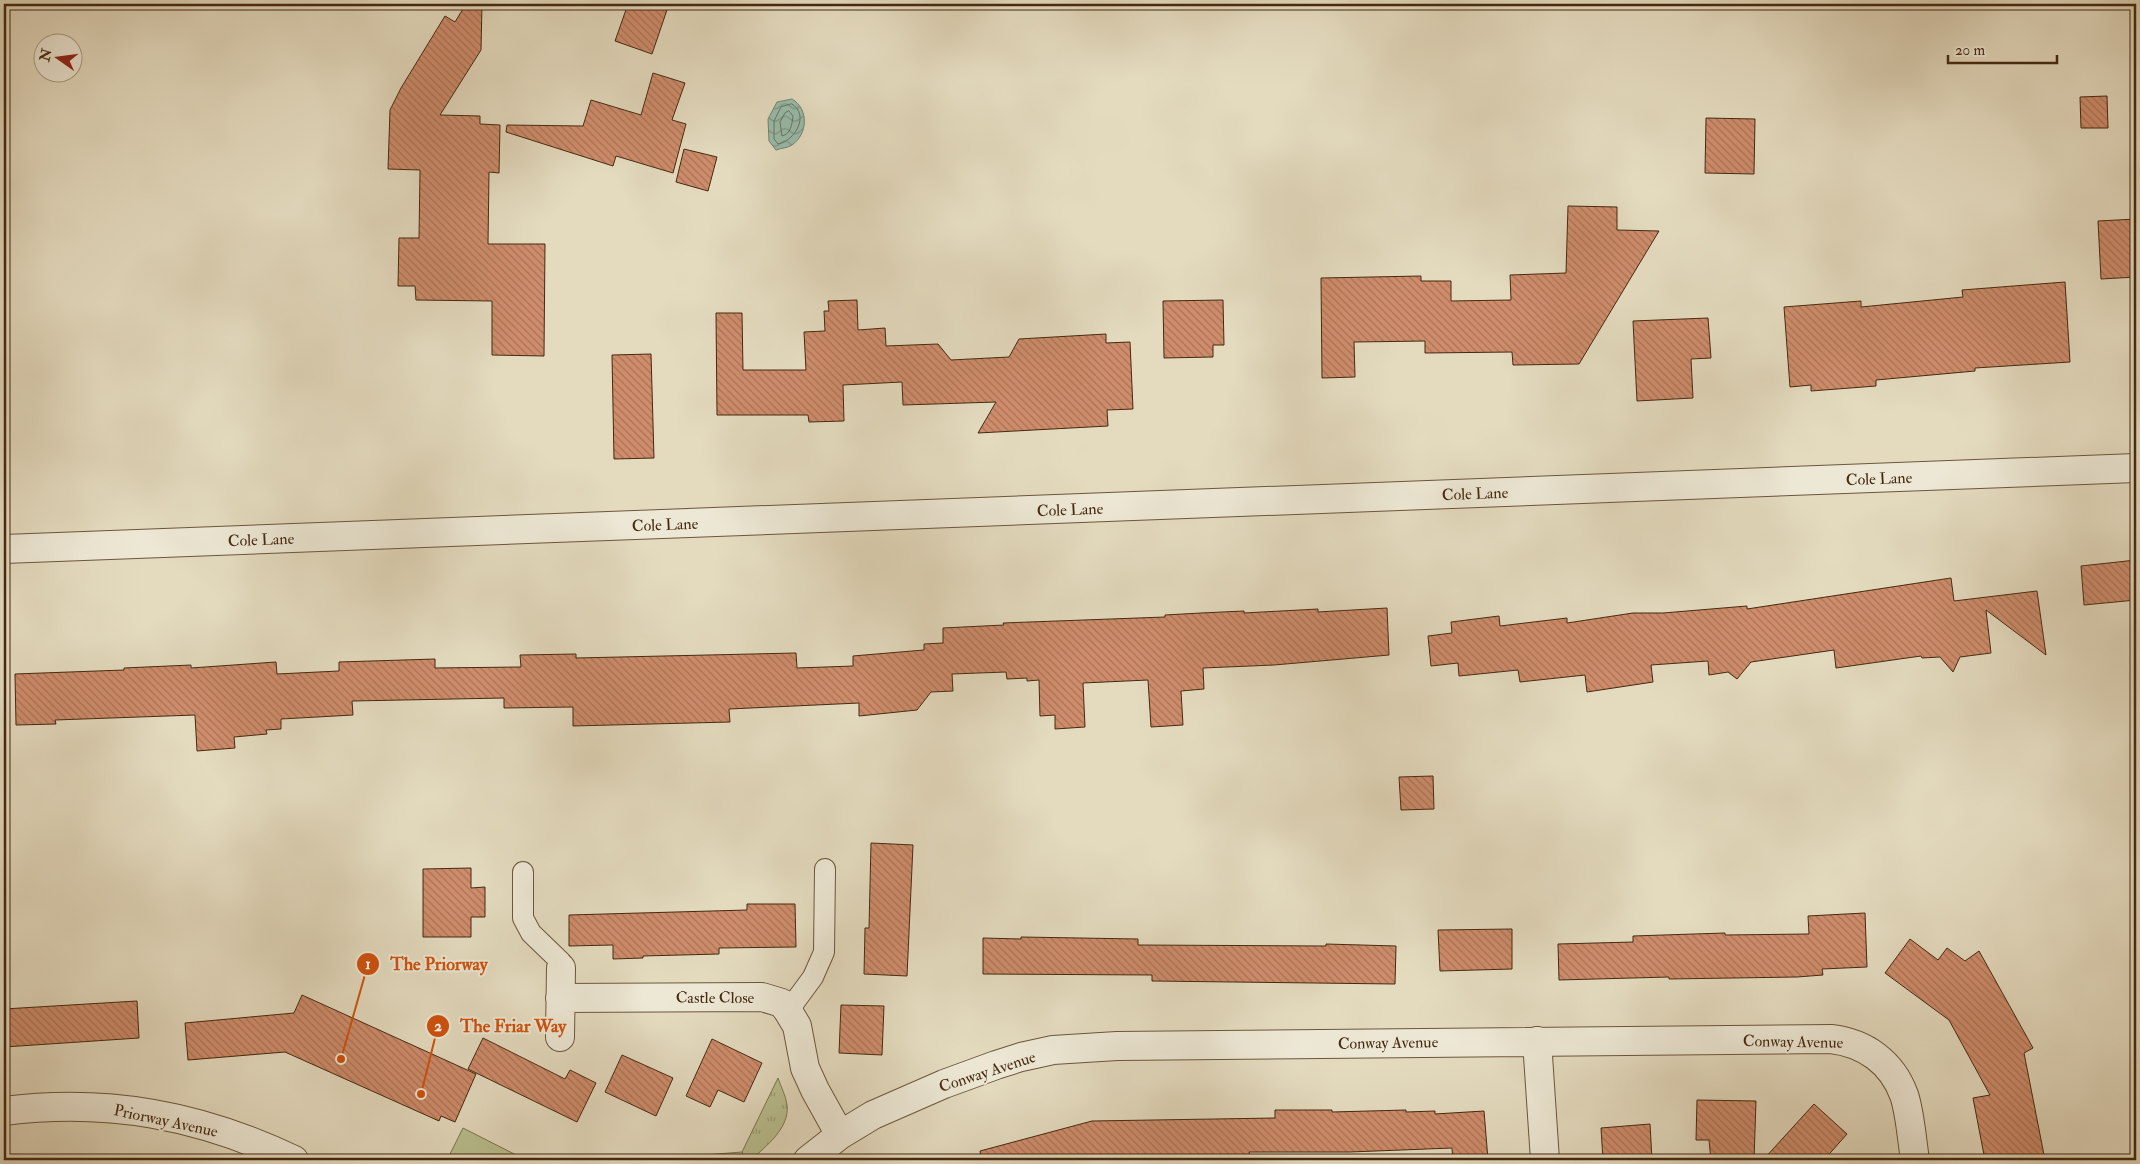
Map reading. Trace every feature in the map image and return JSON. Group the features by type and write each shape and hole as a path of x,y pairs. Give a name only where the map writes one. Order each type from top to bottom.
{"street":[{"name":"Cole Lane","path":"4,550 2136,468"},
{"path":"560,968 560,1037"},
{"name":"Castle Close","path":"560,998 762,997 782,1003 788,1011"},
{"path":"788,1011 797,1026 805,1068 840,1135"},
{"name":"Conway Avenue","path":"808,1160 840,1135 873,1115 944,1084 1021,1056 1053,1050 1117,1046 1831,1039 1849,1041 1877,1055 1891,1073 1904,1095 1915,1160"},
{"path":"1537,1041 1545,1160"},
{"name":"Priorway Avenue","path":"4,1111 37,1107 76,1106 126,1109 172,1117 219,1130 257,1142 294,1160"}],"lane":[{"path":"788,1011 813,977 824,952 825,869"},
{"path":"523,872 523,918 531,933 561,962 560,968"}],"green space":[{"path":"778,1078 787,1105 785,1121 770,1143 751,1160 745,1160 742,1152"},
{"path":"463,1128 526,1160 447,1160"},
{"path":"742,1152 745,1160 639,1160"}],"water":[{"path":"792,99 798,103 804,115 804,128 801,135 792,145 776,150 769,141 768,119 777,102"}],"building":[{"path":"466,4 482,4 481,50 440,115 480,116 480,124 500,125 499,173 489,172 488,244 545,244 544,356 492,355 492,301 416,300 415,286 398,286 399,238 419,238 420,170 388,169 390,110 401,88 445,16 455,22"},
{"path":"628,4 669,4 652,54 615,41"},
{"path":"653,73 685,83 672,120 686,124 673,173 616,156 613,166 506,132 507,125 583,126 591,100 641,115"},
{"path":"2107,96 2108,128 2081,128 2080,97"},
{"path":"1706,118 1755,119 1754,174 1705,173"},
{"path":"684,149 717,157 708,191 676,182"},
{"path":"1568,206 1617,207 1617,230 1659,231 1579,364 1513,365 1512,352 1425,353 1425,341 1354,342 1355,377 1322,378 1321,278 1421,276 1421,281 1451,281 1451,301 1511,300 1510,275 1566,273"},
{"path":"2136,219 2136,277 2101,279 2098,221"},
{"path":"2065,282 2070,362 1975,368 1975,371 1876,380 1876,386 1811,391 1811,385 1790,387 1784,307 1861,301 1861,307 1963,297 1962,290"},
{"path":"857,300 858,330 885,328 886,346 938,344 951,360 1009,357 1019,339 1106,334 1106,343 1130,342 1133,409 1107,410 1108,426 978,433 996,402 903,405 902,382 843,385 844,421 809,422 808,415 717,415 716,313 742,313 743,370 806,370 804,332 825,331 824,311 829,311 828,301"},
{"path":"1223,300 1224,345 1213,345 1213,357 1164,358 1163,301"},
{"path":"1708,318 1711,358 1691,359 1693,398 1637,401 1633,321"},
{"path":"651,354 654,458 614,459 612,355"},
{"path":"2136,560 2136,600 2084,605 2081,566"},
{"path":"1951,578 1954,601 2037,591 2046,655 1986,610 1991,653 1960,657 1953,672 1940,657 1922,658 1921,656 1836,668 1834,650 1751,662 1737,679 1728,672 1709,675 1708,661 1651,665 1653,682 1587,692 1585,675 1520,682 1518,670 1459,676 1458,663 1431,666 1428,636 1452,633 1451,622 1499,616 1500,626 1567,618 1567,623 1633,613 1663,613 1747,606 1747,609"},
{"path":"1387,608 1389,655 1274,665 1203,668 1204,689 1181,691 1183,725 1151,727 1148,680 1083,683 1085,727 1055,729 1055,715 1040,716 1039,680 1027,681 1027,678 1007,679 1006,672 952,674 953,691 931,692 917,710 859,716 859,703 729,709 730,722 573,726 573,707 504,708 504,698 352,701 353,715 281,719 281,729 266,730 267,734 234,737 235,748 197,751 195,715 55,720 56,724 16,725 15,674 124,670 124,668 191,665 191,668 276,662 277,674 339,671 339,662 435,659 435,668 521,667 520,655 576,654 576,658 796,653 797,668 853,666 853,656 924,650 924,644 943,643 943,628 1004,625 1003,623 1165,617 1165,615 1244,611 1244,613 1318,609 1318,612"},
{"path":"1433,776 1434,809 1401,810 1399,777"},
{"path":"871,843 913,845 907,976 864,974 865,928 869,928"},
{"path":"471,868 471,888 485,887 485,917 471,917 471,937 423,937 423,869"},
{"path":"747,904 795,904 796,947 719,948 719,954 643,956 643,958 613,959 613,945 569,946 569,915 747,910"},
{"path":"1865,913 1867,967 1822,969 1823,975 1797,977 1669,979 1669,977 1559,980 1558,944 1633,942 1633,936 1725,933 1725,935 1809,934 1808,916"},
{"path":"1512,929 1512,969 1440,971 1438,930"},
{"path":"1021,937 1138,939 1138,945 1326,946 1326,944 1396,946 1395,984 1152,981 1152,975 983,974 983,938 1021,939"},
{"path":"1910,939 1938,960 1947,948 1965,961 1979,951 2033,1048 2024,1053 2045,1160 1985,1160 1973,1098 1990,1095 1949,1020 1885,973"},
{"path":"302,995 476,1074 455,1122 441,1116 439,1121 285,1052 188,1060 185,1023 294,1013"},
{"path":"137,1001 139,1038 4,1047 4,1009"},
{"path":"841,1005 884,1006 882,1055 839,1053"},
{"path":"483,1038 565,1079 570,1070 596,1083 577,1122 468,1069"},
{"path":"712,1039 762,1063 744,1102 718,1090 710,1107 686,1096"},
{"path":"622,1055 673,1078 656,1116 605,1092"},
{"path":"1697,1100 1756,1101 1754,1160 1711,1160 1709,1140 1696,1140"},
{"path":"1814,1104 1847,1134 1824,1160 1763,1160"},
{"path":"1275,1110 1332,1110 1332,1112 1406,1110 1406,1112 1435,1111 1435,1114 1484,1111 1488,1160 1453,1160 1452,1148 1350,1152 1249,1152 1250,1156 981,1160 980,1151 1092,1121 1275,1118"},
{"path":"1650,1124 1652,1160 1603,1160 1601,1128"}],"place":[{"name":"The Priorway","path":"341,1059"},
{"name":"The Friar Way","path":"421,1094"}]}
